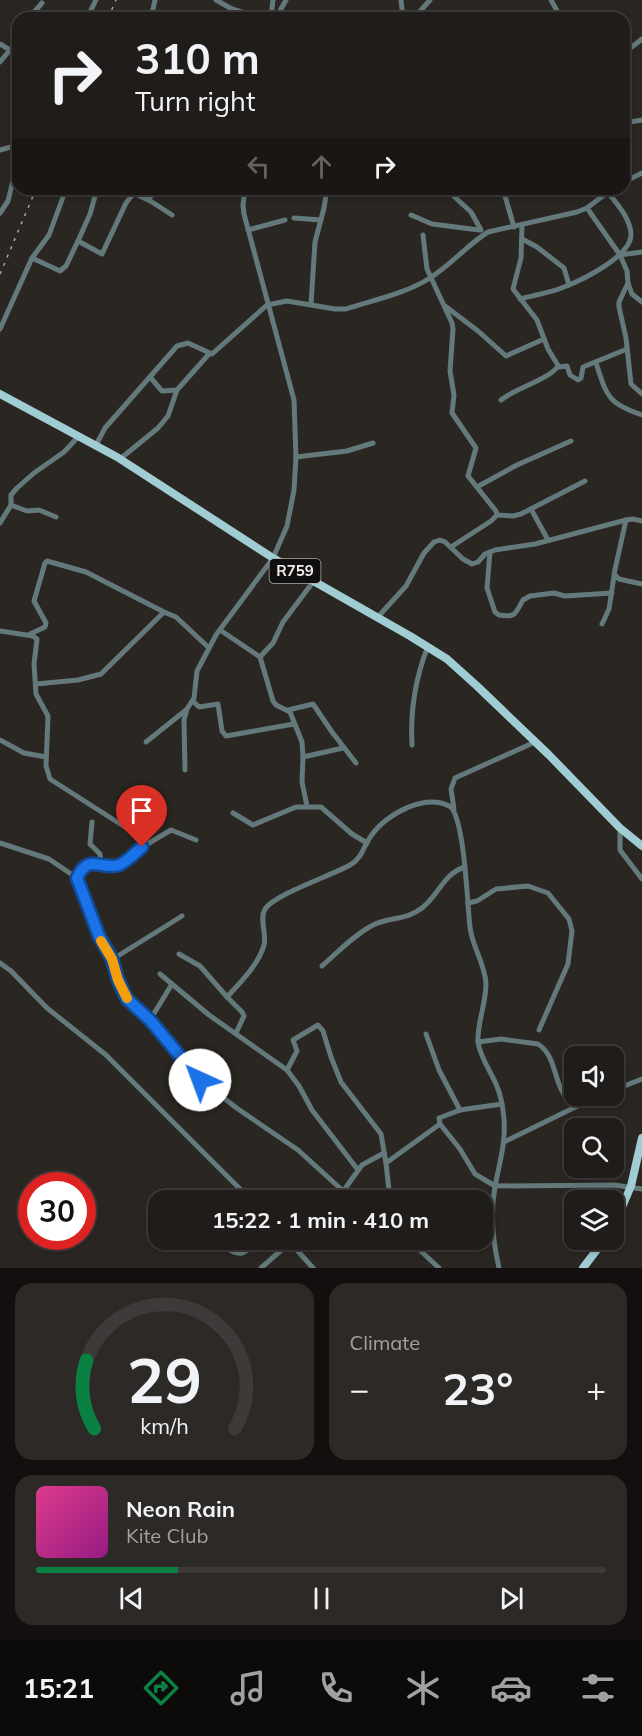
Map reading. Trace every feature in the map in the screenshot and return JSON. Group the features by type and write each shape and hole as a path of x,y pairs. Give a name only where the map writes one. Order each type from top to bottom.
{"main road":[{"name":"R759","path":"0,394 120,459 273,558 447,659 535,742 620,828 642,846"},
{"path":"624,1202 631,1186 642,1138"},
{"path":"583,1268 597,1250"}],"street":[{"path":"216,0 242,12"},
{"path":"419,12 430,0"},
{"path":"34,12 42,3"},
{"path":"630,48 642,39"},
{"path":"0,62 12,52"},
{"path":"0,213 8,201 12,185"},
{"path":"0,329 32,258 49,235 64,195"},
{"path":"32,258 60,271 66,266 92,209 96,195"},
{"path":"78,241 102,254 130,197 134,195"},
{"path":"138,195 172,215"},
{"path":"148,199 152,195"},
{"path":"146,742 187,709 193,701 197,670 208,647 273,558 283,538 290,514 296,457 294,400 248,230 243,205 244,195"},
{"path":"311,304 313,253 326,195"},
{"path":"453,195 471,212 479,230"},
{"path":"505,195 514,227"},
{"path":"120,459 158,428 168,416 177,390 209,354 217,351 267,304 288,301 346,309 418,285 431,278 488,232 577,212 587,208 602,195"},
{"path":"520,299 569,285 593,273 620,255 631,239 630,226 612,195"},
{"path":"587,208 620,255 627,271 632,294 642,302"},
{"path":"411,215 432,224 488,232"},
{"path":"294,218 321,220"},
{"path":"248,230 285,220"},
{"path":"522,226 521,258 513,287 514,292 537,320 558,366"},
{"path":"423,235 427,269 453,329 450,371 454,395 452,413 475,444 476,453 468,476 495,508 496,515 491,521 451,547"},
{"path":"522,239 537,247 564,268 569,285"},
{"path":"620,255 642,252"},
{"path":"628,283 619,302 632,384 633,388 642,394"},
{"path":"443,304 506,356 544,339"},
{"path":"96,445 105,428 172,350 182,344 196,346 209,354"},
{"path":"558,366 567,366 571,377 578,380 581,378 583,368 627,349"},
{"path":"597,363 610,399 642,415"},
{"path":"501,400 510,393 553,372 558,366"},
{"path":"150,377 162,391 177,390"},
{"path":"0,523 11,505 11,495 17,488 64,452 79,436"},
{"path":"477,487 571,441"},
{"path":"296,457 346,451 373,442"},
{"path":"496,515 513,516 585,481"},
{"path":"11,505 27,511 39,510 56,518"},
{"path":"531,509 548,540"},
{"path":"602,624 609,609 615,562 626,520"},
{"path":"377,618 406,586 427,548 434,542 440,540 472,564 490,552 535,544 626,520 642,521"},
{"path":"490,552 487,588 498,615 513,615 518,611 523,600 535,595 612,593"},
{"path":"29,635 45,627 46,623 34,601 47,561 86,572 176,617 208,647"},
{"path":"614,576 642,584"},
{"path":"260,657 273,643 283,622 313,582"},
{"path":"36,684 78,680 101,674 164,612"},
{"path":"220,630 260,657"},
{"path":"0,631 29,635 35,637 38,643 34,664 36,694 48,716 46,766 50,779 139,836 144,843 142,847"},
{"path":"412,745 411,722 414,694 418,671 428,646"},
{"path":"260,657 273,701 280,708 288,710 313,704 356,763"},
{"path":"193,701 199,707 219,704 222,731 226,736 294,724"},
{"path":"185,770 184,720 187,709"},
{"path":"288,710 302,742 302,782 307,806"},
{"path":"0,740 24,753 46,757"},
{"path":"499,1268 493,1224 495,1186 504,1142 502,1104 478,1042 486,981 470,929 465,867 451,789 455,778 535,742"},
{"path":"303,757 343,748"},
{"path":"227,997 254,964 264,946 263,915 269,905 327,874 350,866 359,858 376,829 387,819 414,806 436,802 447,804 454,809"},
{"path":"233,813 253,825 291,809 307,806 321,807 367,843"},
{"path":"92,822 90,844 100,854 102,863"},
{"path":"620,828 620,850 642,879"},
{"path":"77,878 87,866 95,863 112,866 121,864 156,837 171,830 196,840"},
{"path":"0,843 49,859 77,878 99,936 112,959 127,999 150,1020 200,1080 298,1150 344,1190 358,1170 370,1160 384,1153"},
{"path":"322,966 374,925 412,915 436,894 447,877 465,867"},
{"path":"468,903 477,901 496,889 528,886 548,893 569,919 572,931 568,963 539,1030"},
{"path":"112,959 182,916"},
{"path":"179,954 200,966 244,1014 236,1033"},
{"path":"0,963 11,971 47,1008 106,1055 241,1190"},
{"path":"160,974 209,1015 287,1070 312,1110 358,1170"},
{"path":"150,1020 172,984"},
{"path":"287,1070 297,1050 293,1040 318,1025 323,1031 341,1082 378,1128 386,1163 389,1190"},
{"path":"426,1034 439,1070 460,1110"},
{"path":"478,1042 501,1039 538,1044 543,1047 548,1053 562,1091 574,1107 504,1142"},
{"path":"624,1085 642,1079"},
{"path":"502,1104 460,1110 441,1116 438,1121 460,1149 475,1174 495,1186 631,1186 642,1189"},
{"path":"386,1163 440,1125"},
{"path":"229,1250 242,1254 247,1250"},
{"path":"261,1268 280,1250"},
{"path":"298,1250 313,1268"},
{"path":"420,1250 439,1268"}],"railway":[{"path":"111,12 116,0"},
{"path":"0,274 33,195"}],"slow traffic":[{"path":"101,941 112,959 118,980 127,998"}],"route":[{"path":"142,847 121,864 112,866 102,863 90,864 79,873 77,878 99,936 112,959 127,999 150,1020 200,1080"}]}
